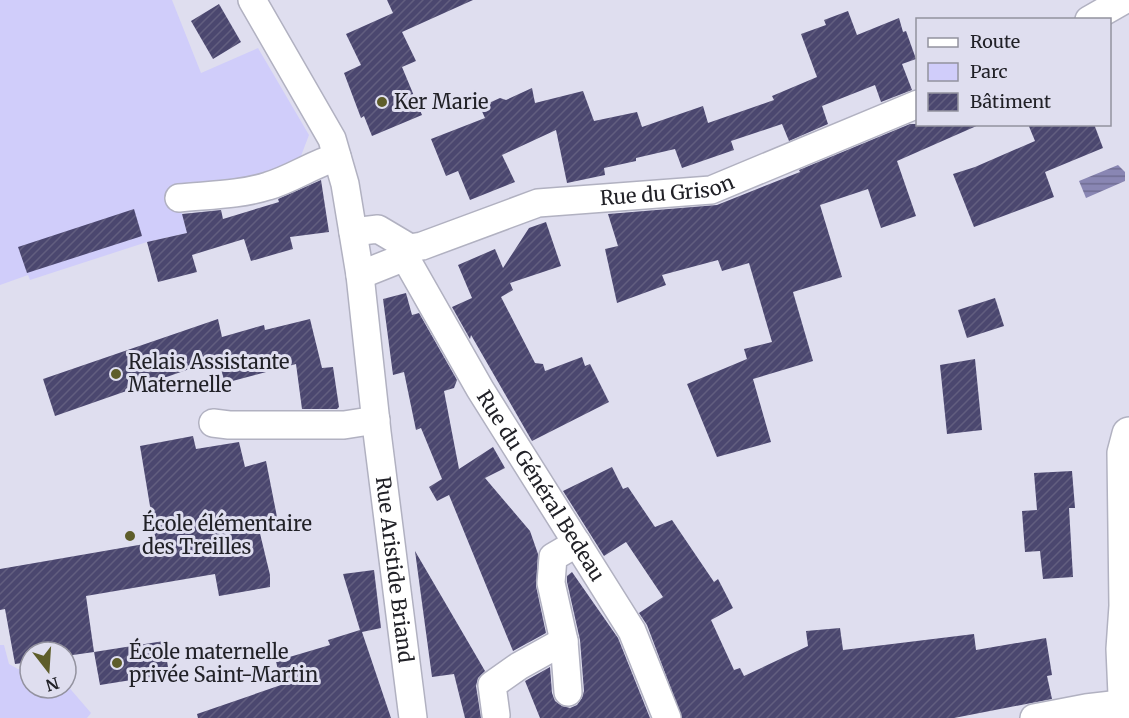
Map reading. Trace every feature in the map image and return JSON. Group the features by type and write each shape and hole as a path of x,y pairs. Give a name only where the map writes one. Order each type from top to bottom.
{"street":[{"name":"Rue Aristide Briand","path":"252,0 334,148 345,184 360,275 413,718"},
{"path":"1092,18 1124,0"},
{"name":"Rue du Grison","path":"360,275 422,246 538,202 711,190 916,105"},
{"path":"179,198 248,192 301,174 321,162 334,148"},
{"path":"353,232 378,229 407,253"},
{"name":"Rue du Général Bedeau","path":"407,253 480,389 632,631 668,718"},
{"path":"213,423 344,425 376,420"},
{"path":"1034,718 1127,708 1123,650 1126,606 1125,453 1129,434"},
{"path":"568,692 564,641 551,583 554,557 577,543"},
{"path":"496,715 492,685 519,666 564,641"}],"green space":[{"path":"0,0 172,0 201,73 258,48 309,135 296,169 180,205 187,233 147,242 30,280 28,275 0,285"},
{"path":"0,645 4,645 9,664 18,669 18,700 78,700 78,698 91,713 87,718 0,718"}],"shaded area":[{"path":"1118,165 1125,172 1125,181 1086,198 1079,181"}],"building":[{"path":"387,0 473,0 402,32 416,61 402,67 422,115 372,136 364,116 361,118 344,73 361,65 346,34 393,13"},
{"path":"219,4 241,42 213,59 191,21"},
{"path":"848,11 857,35 899,18 916,59 902,64 912,90 881,102 875,85 822,106 828,124 789,141 782,124 731,141 734,150 682,168 675,149 604,168 605,175 567,183 556,130 502,155 515,182 470,200 458,171 446,176 431,139 485,118 480,107 500,98 506,100 532,88 535,103 583,91 594,121 637,112 642,127 703,106 708,123 774,100 772,96 817,77 801,34 826,25 824,20"},
{"path":"910,124 916,124 916,126 976,126 897,161 916,216 881,228 868,189 820,205 842,277 793,292 813,361 753,379 771,442 717,457 687,384 747,359 744,349 772,342 749,263 722,271 718,260 662,275 666,285 617,303 605,249 618,246 608,214 717,205 800,172 799,170"},
{"path":"1029,126 1095,126 1103,148 1045,172 1054,197 974,227 953,174 1035,141"},
{"path":"321,180 329,232 290,237 293,249 251,261 244,239 192,255 197,272 158,282 147,242 187,233 182,214 221,210 223,219 279,202 278,199"},
{"path":"134,209 142,236 27,273 18,247"},
{"path":"546,222 561,266 510,283 513,290 501,297 535,363 543,364 545,371 582,357 585,366 590,364 609,402 532,441 471,335 470,339 452,307 472,298 458,265 495,249 503,268 529,228"},
{"path":"406,293 412,315 419,313 457,380 454,388 444,391 459,469 493,447 505,468 485,478 530,531 538,554 536,586 546,633 513,651 449,495 437,501 429,487 442,479 421,428 416,430 404,372 393,375 383,299"},
{"path":"995,298 1004,326 967,338 958,310"},
{"path":"218,319 222,337 264,325 265,330 310,319 322,368 333,367 339,407 337,409 302,409 296,364 225,383 218,359 55,416 43,379"},
{"path":"975,359 982,430 947,434 940,365"},
{"path":"193,436 196,449 239,442 245,467 266,461 277,517 257,521 270,575 270,587 219,596 215,574 86,596 94,652 78,654 78,640 18,640 18,664 15,664 5,609 0,610 0,569 156,542 140,446"},
{"path":"612,467 623,489 628,487 655,527 672,520 714,582 718,579 733,608 711,620 734,670 740,668 744,676 808,646 806,631 840,628 843,650 974,634 976,650 1046,638 1052,675 1047,676 1052,699 954,718 682,718 647,625 639,613 663,597 626,542 604,556 563,491"},
{"path":"1072,471 1075,508 1069,508 1073,577 1043,579 1040,551 1025,552 1022,511 1037,510 1034,473"},
{"path":"415,551 485,671 478,678 476,686 481,718 465,718 454,674 432,677"},
{"path":"374,570 381,628 362,632 391,718 198,718 197,714 281,685 276,661 330,645 328,640 360,630 343,574"},
{"path":"572,572 618,638 650,718 540,718 525,681 550,667 552,693 555,701 570,708 577,705 584,691 580,640 567,582 567,576"},
{"path":"164,641 169,674 100,685 94,652"}],"place":[{"name":"Ker Marie","path":"382,102"},
{"name":"Relais Assistante Maternelle","path":"116,374"},
{"name":"École élémentaire des Treilles","path":"130,536"},
{"name":"École maternelle privée Saint-Martin","path":"117,663"}]}
